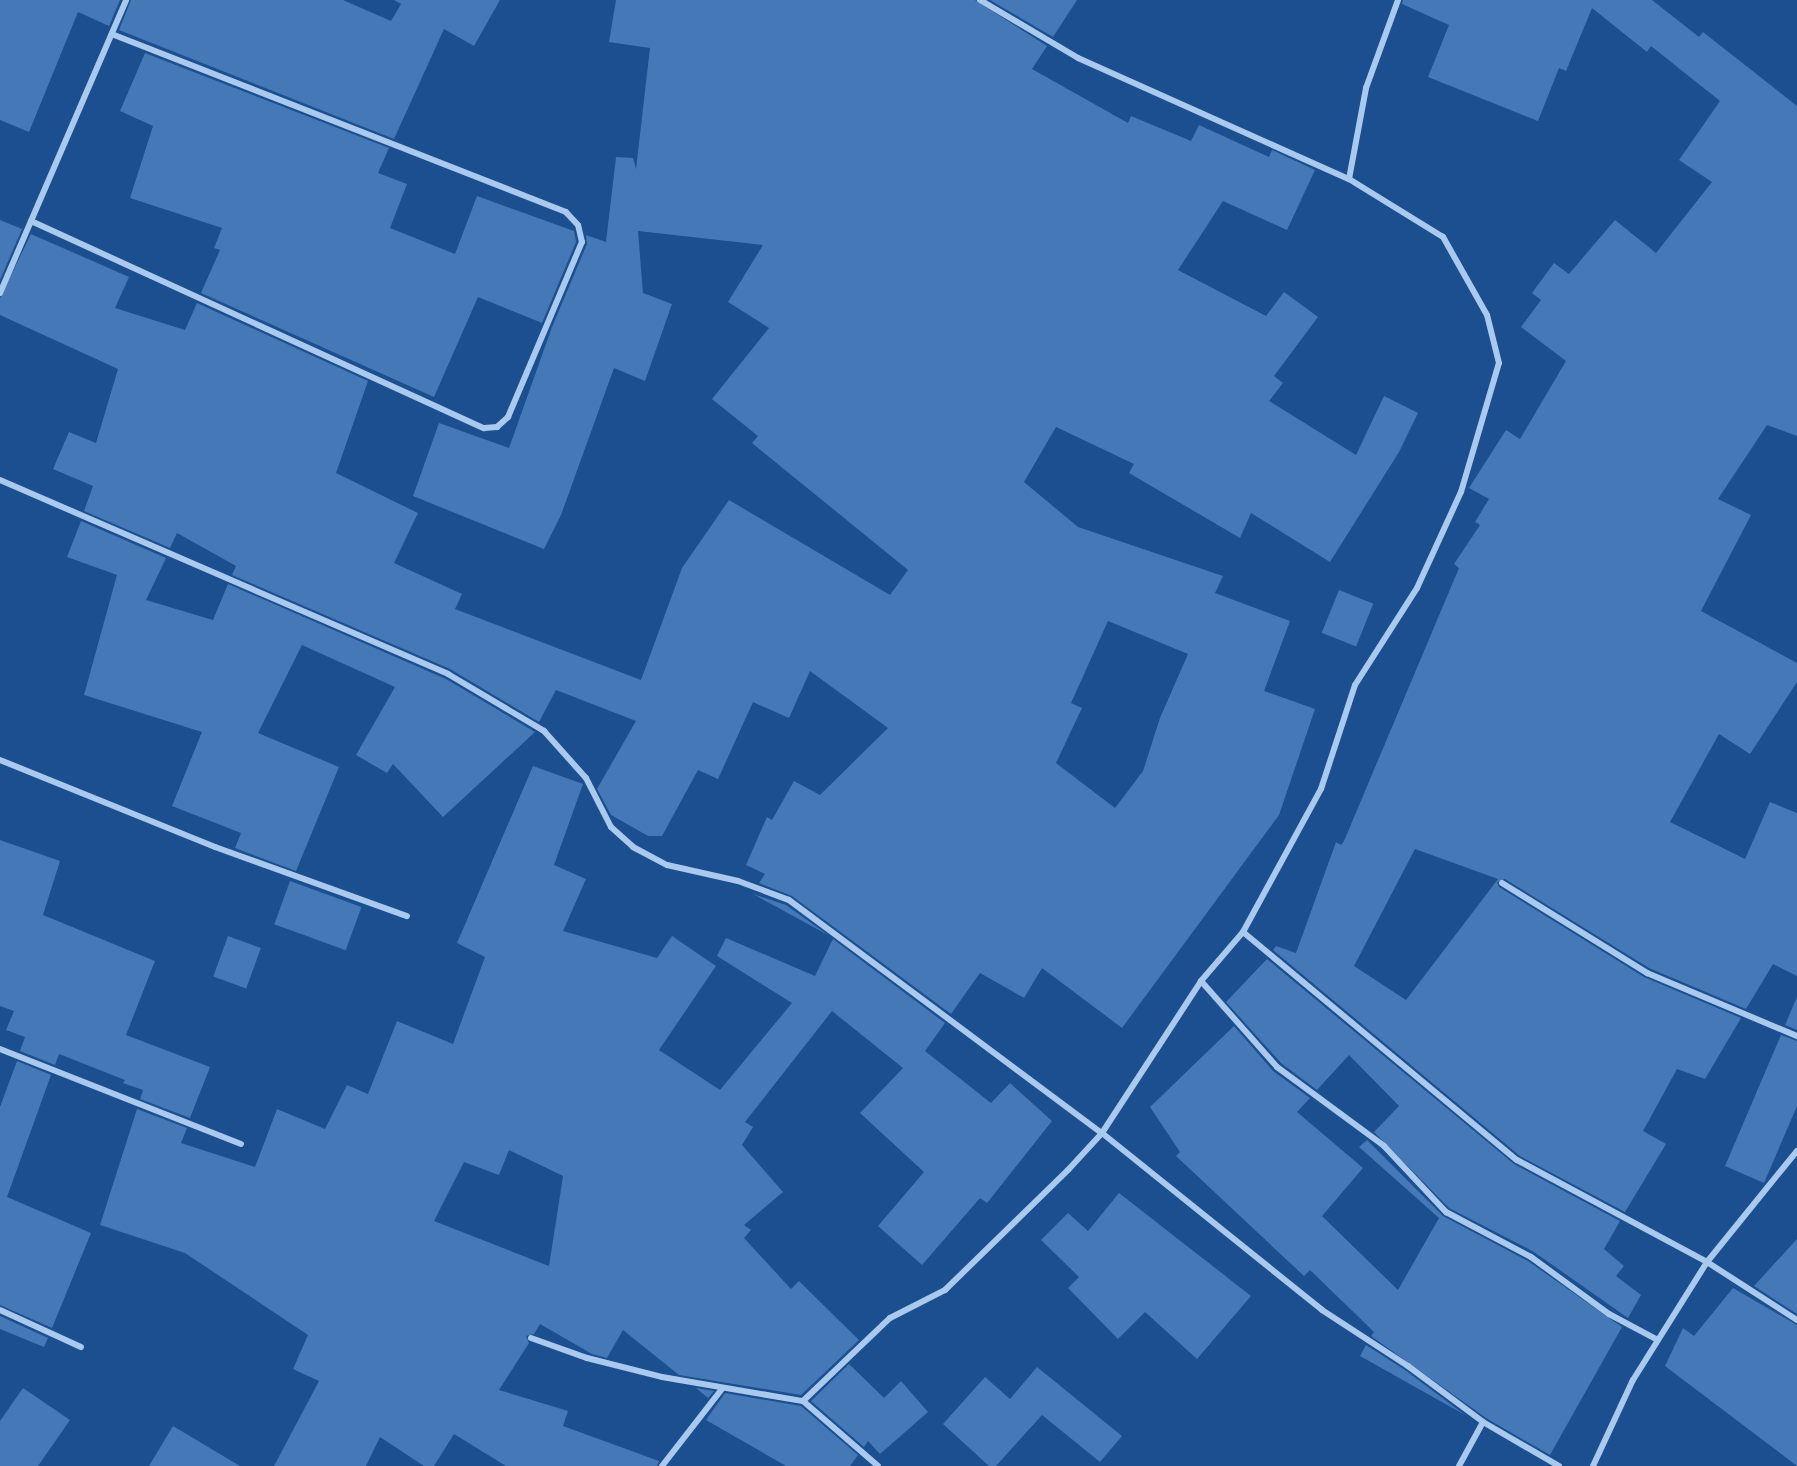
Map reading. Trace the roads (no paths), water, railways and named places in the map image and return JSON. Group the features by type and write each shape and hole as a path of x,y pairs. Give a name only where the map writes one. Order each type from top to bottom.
{"street":[{"path":"0,293 126,0"},
{"path":"804,1401 890,1318 945,1290 1102,1133 1201,981 1243,932 1322,789 1355,685 1417,588 1456,502 1499,363 1487,315 1443,237 1349,179 1078,58 981,0"},
{"path":"1349,179 1366,88 1398,0"},
{"path":"31,220 484,428 497,427 508,417 582,242 578,225 566,212 112,34"},
{"path":"0,480 448,674 534,725 586,778 611,826 633,848 667,866 738,881 789,900 1102,1133 1322,1310 1408,1366 1483,1422 1559,1466"},
{"path":"0,760 215,847 406,916"},
{"path":"1502,883 1647,973 1797,1036"},
{"path":"1243,932 1517,1160 1707,1262 1797,1320"},
{"path":"1201,981 1277,1066 1384,1146 1446,1212 1531,1257 1609,1314 1658,1341"},
{"path":"0,1049 241,1144"},
{"path":"1593,1466 1633,1380 1707,1262 1797,1151"},
{"path":"0,1310 81,1347"},
{"path":"531,1338 587,1358 722,1389 804,1401 878,1466"},
{"path":"662,1466 722,1389"},
{"path":"1460,1466 1483,1422"}]}
